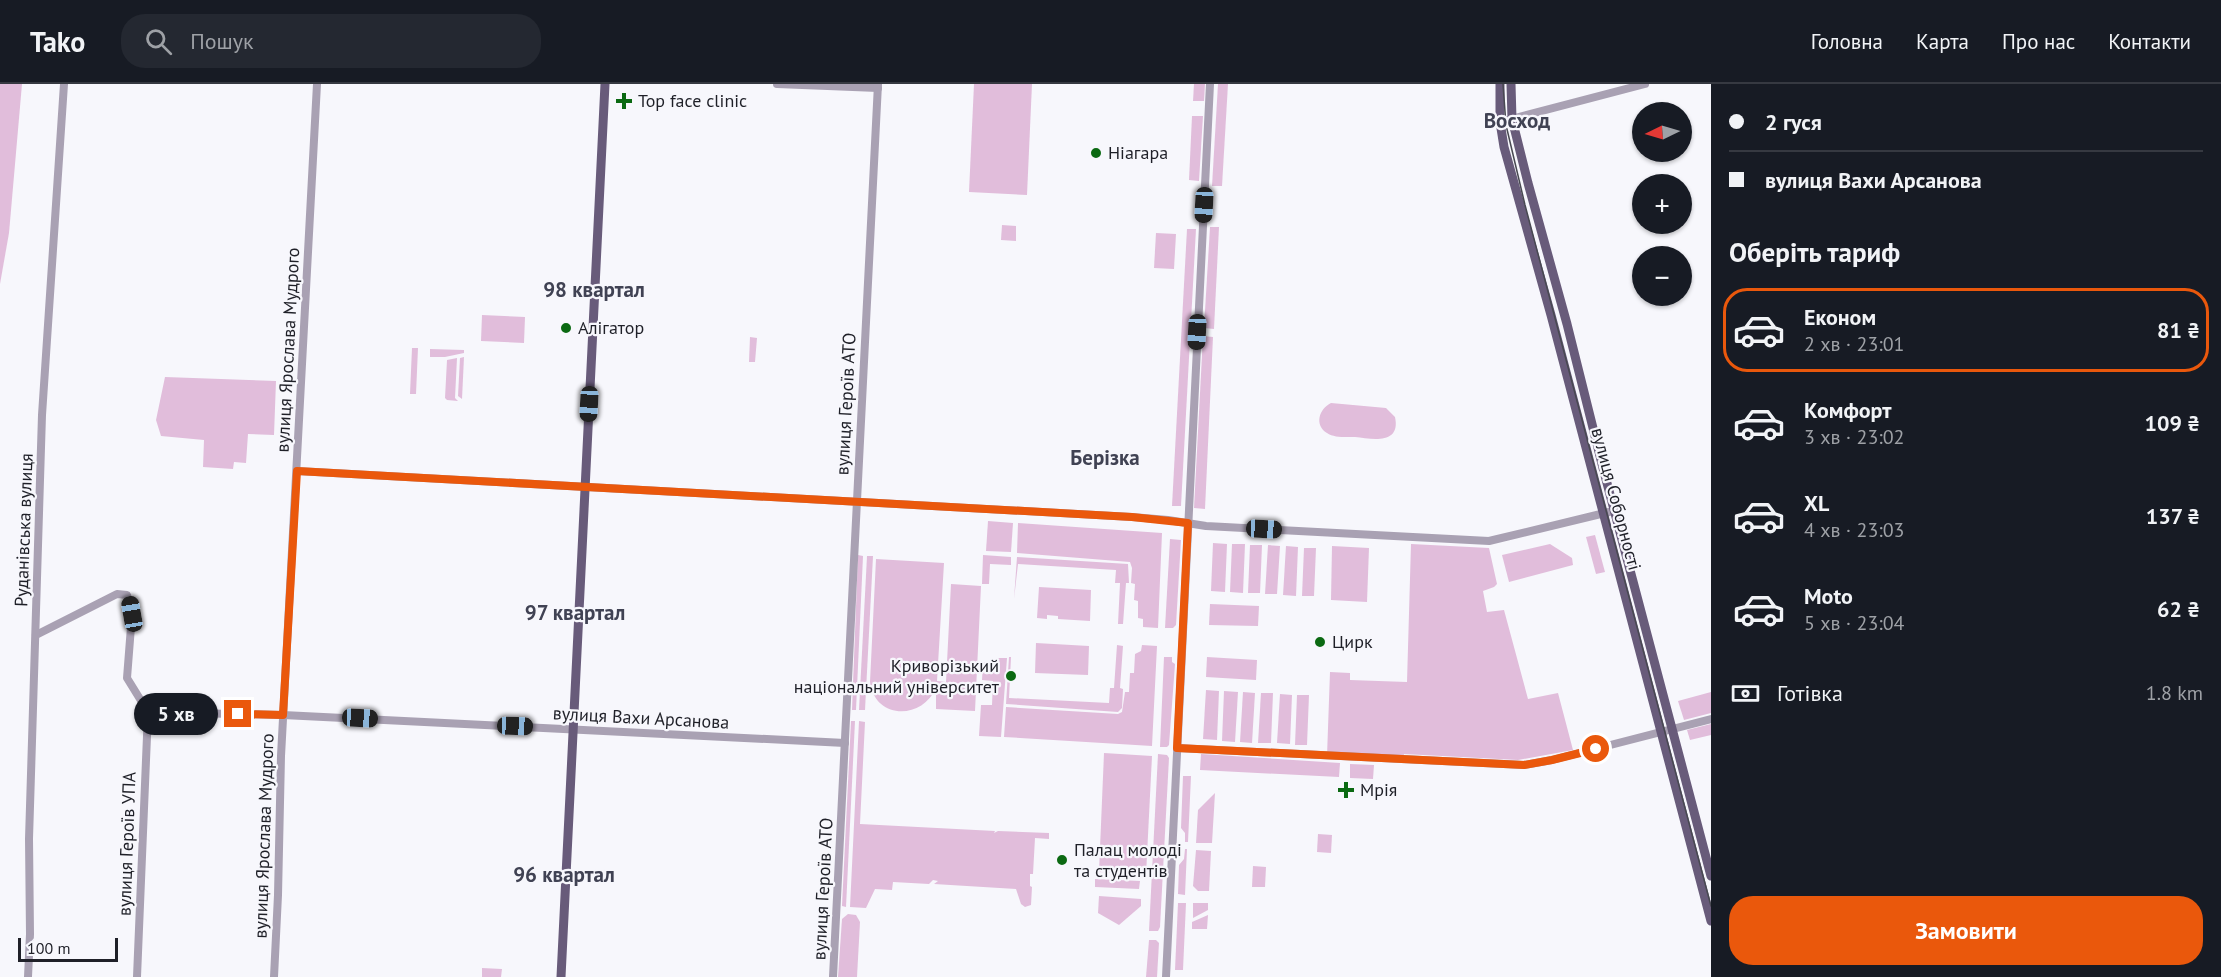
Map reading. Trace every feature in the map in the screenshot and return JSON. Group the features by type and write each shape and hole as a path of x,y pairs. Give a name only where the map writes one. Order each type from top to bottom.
{"main road":[{"path":"561,977 604,84"},
{"name":"вулиця Соборності","path":"1500,84 1500,122 1504,147 1604,513 1711,921"},
{"name":"вулиця Соборності","path":"1511,84 1512,119 1711,876"}],"street":[{"name":"Руданівська вулиця","path":"28,977 29,839 42,415 64,84"},
{"name":"вулиця Ярослава Мудрого","path":"274,977 283,715 317,84"},
{"path":"777,84 878,86"},
{"path":"1166,977 1210,84"},
{"path":"1500,122 1645,84"},
{"name":"вулиця Героїв АТО","path":"833,977 878,86"},
{"path":"297,471 1156,519 1206,526 1489,541 1614,511"},
{"path":"36,635 117,594 127,595 132,614 128,678 148,712"},
{"name":"вулиця Вахи Арсанова","path":"148,712 283,715 844,743"},
{"name":"вулиця Героїв УПА","path":"137,977 148,712"},
{"path":"1177,748 1524,765 1552,760 1711,719"}],"shaded area":[{"path":"0,84 22,84 9,233 0,284"},
{"path":"974,84 1032,84 1027,195 969,192"},
{"path":"1194,84 1205,84 1204,101 1193,101"},
{"path":"1218,84 1228,84 1222,186 1212,186"},
{"path":"1192,116 1203,116 1199,181 1189,180"},
{"path":"1002,225 1016,226 1016,241 1001,240"},
{"path":"1210,227 1219,227 1214,329 1204,328"},
{"path":"1187,229 1196,229 1181,506 1172,506"},
{"path":"1156,233 1176,234 1174,269 1154,268"},
{"path":"482,315 525,317 524,343 481,341"},
{"path":"1203,336 1213,337 1205,509 1194,508"},
{"path":"750,337 757,338 755,362 749,362"},
{"path":"412,348 418,348 416,394 410,394"},
{"path":"430,349 464,350 464,353 430,357"},
{"path":"464,357 462,399 458,396 460,358"},
{"path":"457,358 455,398 458,401 447,400 445,398 447,360"},
{"path":"165,377 276,381 274,435 248,434 246,463 234,462 233,469 203,467 204,440 161,436 156,420"},
{"path":"1331,403 1386,408 1395,417 1394,432 1377,439 1330,435 1323,430 1319,422 1323,409"},
{"path":"988,521 1013,523 1011,552 986,551"},
{"path":"1018,523 1162,533 1158,628 1143,627 1143,619 1138,618 1138,601 1134,600 1135,584 1131,583 1130,562 1017,553"},
{"path":"1595,535 1605,572 1596,574 1586,537"},
{"path":"1170,539 1181,540 1176,625 1173,628 1165,628"},
{"path":"1213,543 1227,544 1225,592 1211,591"},
{"path":"1232,544 1245,544 1243,593 1230,592"},
{"path":"1411,544 1489,548 1497,584 1483,591 1487,612 1504,610 1528,699 1558,693 1573,750 1518,760 1404,754 1403,759 1327,756 1330,672 1350,673 1350,680 1407,682"},
{"path":"1550,544 1572,558 1573,565 1509,582 1502,555"},
{"path":"1250,545 1262,545 1260,593 1248,593"},
{"path":"1268,545 1280,546 1277,594 1265,594"},
{"path":"1286,546 1298,547 1296,596 1283,595"},
{"path":"1332,546 1369,548 1367,602 1331,600"},
{"path":"1304,548 1316,548 1314,596 1302,596"},
{"path":"858,555 863,556 856,710 852,710"},
{"path":"983,555 1011,557 1011,565 990,564 989,584 982,584"},
{"path":"867,556 873,556 865,710 859,710"},
{"path":"1017,557 1128,564 1129,583 1126,583 1123,624 1118,624 1120,583 1115,583 1116,570 1018,564 1014,599"},
{"path":"876,559 944,563 937,681 946,682 951,584 981,586 975,711 936,709 936,688 920,706 900,711 889,709 880,703 874,694 870,682"},
{"path":"1039,587 1091,590 1090,621 1058,619 1058,616 1047,615 1047,619 1037,618"},
{"path":"1210,604 1259,606 1258,626 1209,625"},
{"path":"1036,643 1089,646 1088,675 1035,673"},
{"path":"1117,645 1123,646 1120,688 1123,689 1122,708 1118,712 1006,704 1009,657 1011,657 1009,698 1109,703 1110,688 1114,688"},
{"path":"1142,645 1157,646 1152,746 1004,737 1006,707 1118,714 1122,712 1125,692 1129,692 1130,673 1134,673 1135,654 1141,651"},
{"path":"1164,657 1172,657 1172,662 1175,664 1169,745 1160,747"},
{"path":"1207,657 1257,660 1256,680 1206,677"},
{"path":"998,658 1007,658 1001,737 979,736 981,705 992,705 993,681 982,680 983,662 998,663"},
{"path":"1206,690 1219,691 1217,740 1203,739"},
{"path":"1224,691 1238,692 1235,742 1222,741"},
{"path":"1243,692 1255,693 1252,743 1240,742"},
{"path":"1711,692 1711,713 1684,720 1678,701"},
{"path":"1261,693 1273,693 1271,743 1258,743"},
{"path":"1280,694 1292,695 1290,744 1277,743"},
{"path":"1297,695 1309,695 1307,745 1295,745"},
{"path":"851,721 855,721 846,907 842,906"},
{"path":"859,721 865,722 860,824 995,831 994,833 998,831 1049,833 1049,839 1035,838 1033,874 1030,874 1031,905 1025,907 1021,904 1016,889 934,884 938,881 933,880 929,884 893,882 892,890 875,889 866,908 850,907"},
{"path":"1711,724 1711,735 1690,740 1687,730"},
{"path":"1104,753 1152,756 1146,875 1099,872"},
{"path":"1158,754 1167,755 1169,758 1160,927 1158,931 1149,931"},
{"path":"1201,754 1340,763 1339,777 1200,770"},
{"path":"1350,764 1374,765 1373,779 1350,778"},
{"path":"1183,776 1191,776 1188,842 1185,842 1185,833 1181,828"},
{"path":"1215,793 1212,843 1196,843 1198,810"},
{"path":"1318,834 1332,835 1331,853 1317,852"},
{"path":"1185,849 1187,849 1185,895 1178,894 1179,865 1184,859"},
{"path":"1196,850 1211,851 1209,891 1198,891 1193,886"},
{"path":"1253,866 1266,867 1265,887 1252,887"},
{"path":"1095,879 1140,881 1139,889 1095,887"},
{"path":"1099,896 1141,899 1141,906 1119,925 1098,913"},
{"path":"1178,903 1186,903 1183,970 1175,970"},
{"path":"1193,903 1208,903 1208,910 1193,918"},
{"path":"848,914 856,915 860,922 857,977 838,977 842,919"},
{"path":"1208,915 1207,929 1192,929 1192,922"},
{"path":"1149,940 1156,940 1159,943 1157,977 1146,977"},
{"path":"482,968 502,969 501,977 482,977"}],"tram line":[{"path":"1503,84 1506,125 1525,205 1711,906"}],"place":[{"name":"Top face clinic","path":"624,101"},
{"name":"Ніагара","path":"1096,153"},
{"name":"Алігатор","path":"566,328"},
{"name":"Цирк","path":"1320,642"},
{"name":"Криворізький національний університет","path":"1011,676"},
{"name":"Мрія","path":"1346,790"},
{"name":"Палац молоді та студентів","path":"1062,860"}],"district":[{"name":"Восход","path":"1517,121"},
{"name":"98 квартал","path":"594,290"},
{"name":"Берізка","path":"1105,458"},
{"name":"97 квартал","path":"575,613"},
{"name":"96 квартал","path":"564,875"}],"route":[{"path":"238,714 283,715 297,471 1132,517 1188,523 1177,748 1524,765 1596,749"}]}
